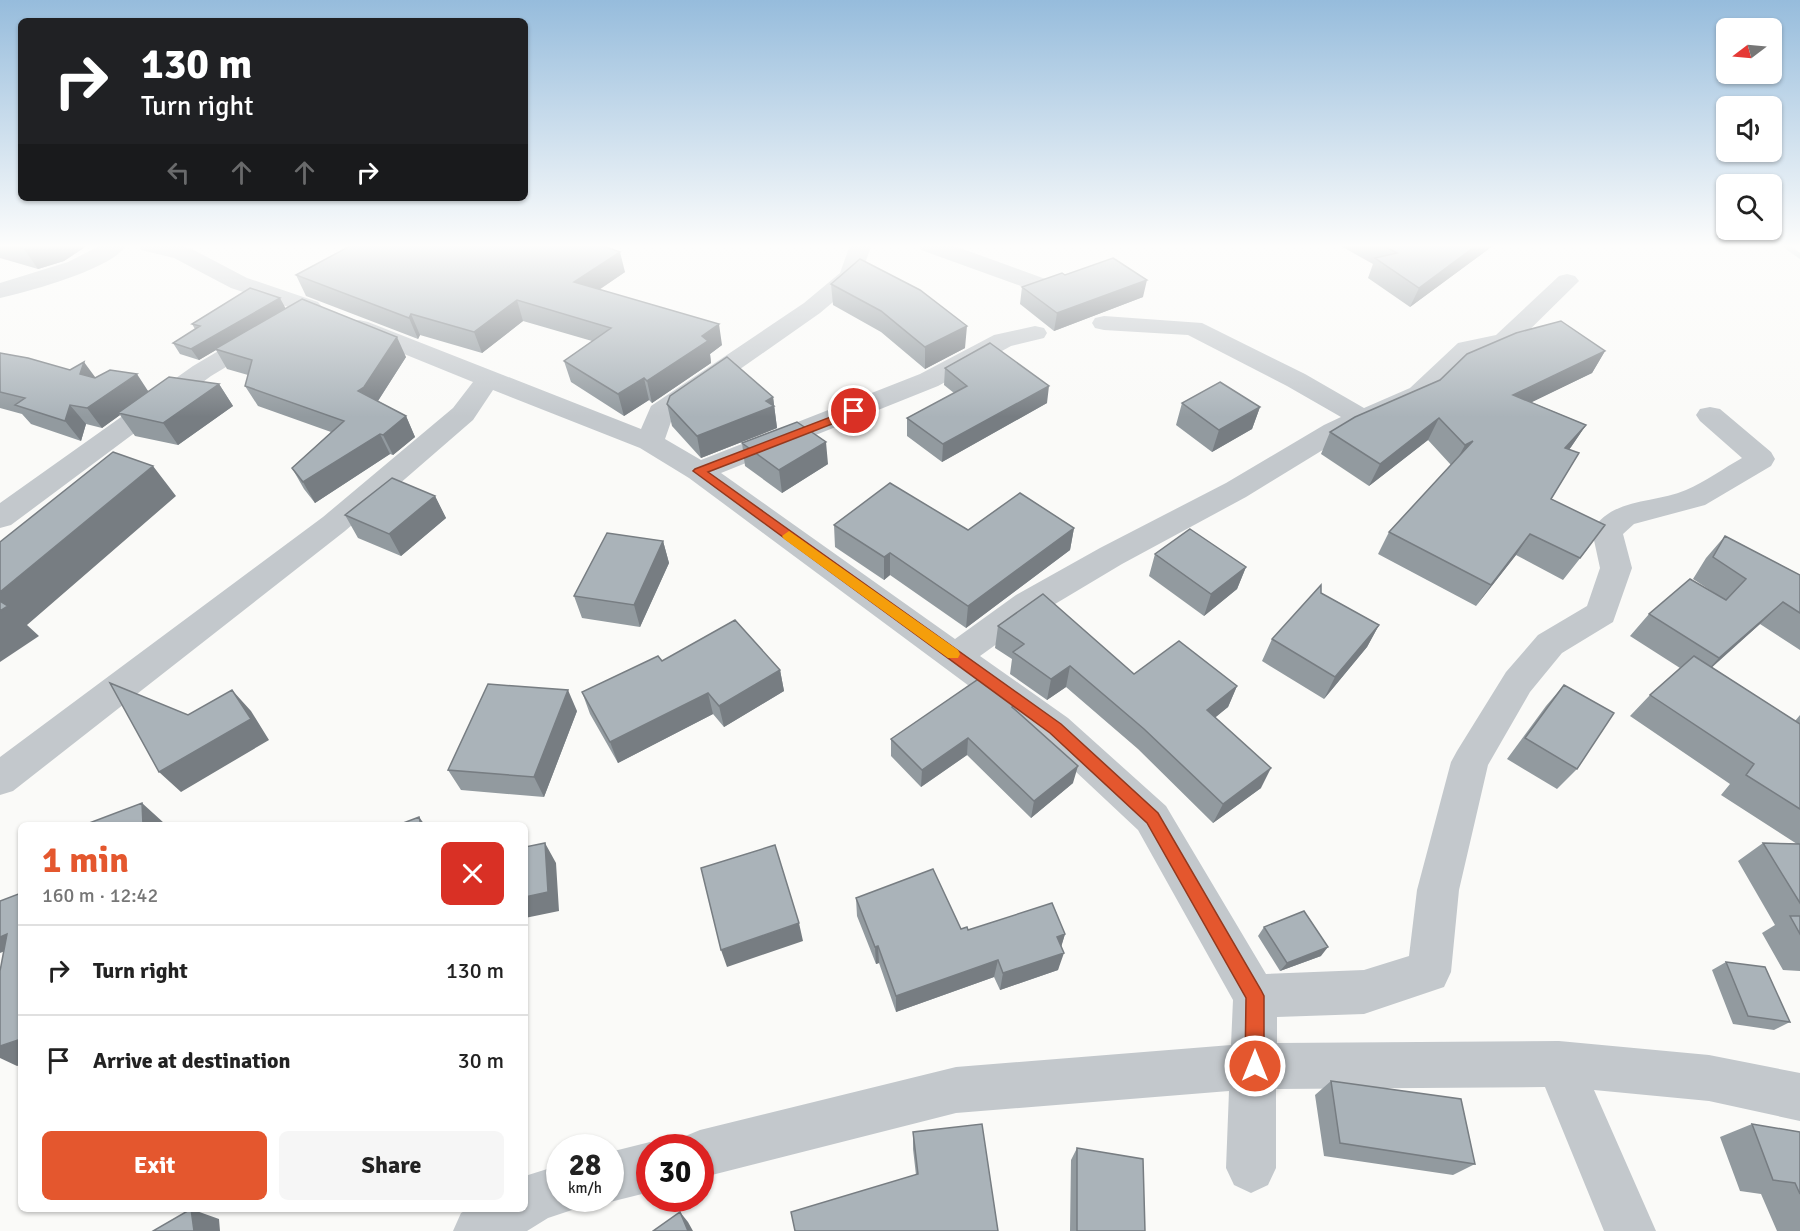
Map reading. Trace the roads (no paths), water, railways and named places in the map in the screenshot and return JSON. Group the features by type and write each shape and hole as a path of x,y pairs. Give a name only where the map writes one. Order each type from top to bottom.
{"street":[{"path":"297,302 650,442 699,471 1056,729 1152,818 1255,996 1251,1168"},
{"path":"650,442 661,412 819,302"},
{"path":"956,656 1028,604 1100,562 1236,490 1334,431 1419,393 1467,348 1504,341 1544,302"},
{"path":"0,518 202,371 310,307"},
{"path":"1104,323 1193,328 1296,380 1364,419"},
{"path":"699,471 901,392 965,362 1003,340 1035,333"},
{"path":"0,779 334,524 463,414 488,379"},
{"path":"1255,996 1364,992 1429,972 1438,890 1470,762 1518,682 1550,644 1600,613 1616,568 1607,531 1624,516 1695,498 1761,459 1710,415"},
{"path":"1559,1064 1630,1231"},
{"path":"714,1150 956,1090 1255,1066 1559,1064 1709,1078 1800,1097"},
{"path":"528,1201 546,1193"},
{"path":"479,1231 511,1212"}]}
